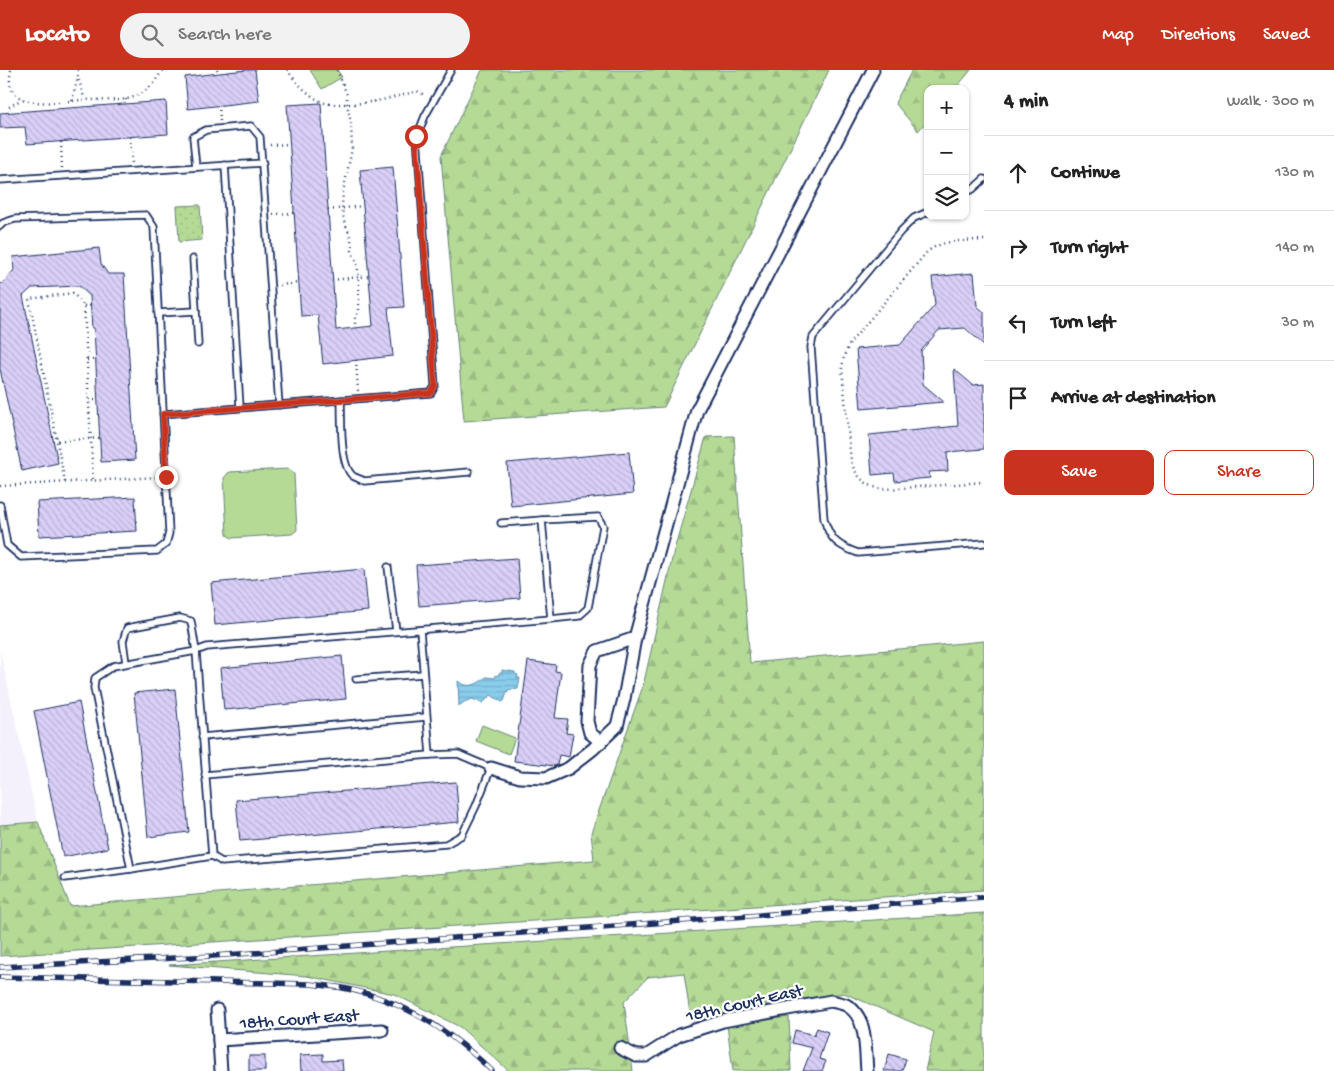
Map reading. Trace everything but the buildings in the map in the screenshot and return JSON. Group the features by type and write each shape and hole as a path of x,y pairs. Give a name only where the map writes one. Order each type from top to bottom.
{"street":[{"path":"491,768 520,777 546,778 569,768 601,742 617,726 635,638 697,410 873,70"},
{"path":"601,742 590,733 587,721 590,665 597,651 635,638"},
{"name":"18th Court East","path":"620,1048 636,1056 646,1056 679,1035 723,1021 815,1003 831,1002 847,1005 858,1016 863,1030 867,1071"},
{"path":"217,1010 221,1071"},
{"name":"18th Court East","path":"219,1040 382,1030"}],"lane":[{"path":"163,414 431,393 435,386 416,136 451,70"},
{"path":"196,167 193,137 206,130 252,126 260,137 279,405"},
{"path":"0,180 263,163"},
{"path":"225,166 240,408"},
{"path":"969,191 984,179"},
{"path":"924,214 914,218 902,231 813,338 811,347 824,519 827,531 835,542 858,553 984,543"},
{"path":"0,226 15,219 146,215 154,227 169,533 166,544 157,551 21,557 7,545 0,505"},
{"path":"192,259 198,344"},
{"path":"158,314 196,311"},
{"path":"341,400 344,458 348,469 354,477 364,480 468,472"},
{"path":"131,869 94,688 95,678 113,666 196,651 207,647 551,619 579,616 588,608 603,526 598,517 502,523"},
{"path":"542,520 551,619"},
{"path":"388,567 396,631"},
{"path":"126,663 123,641 127,628 180,618 191,621 196,651 212,856"},
{"path":"420,630 430,755"},
{"path":"356,679 423,674"},
{"path":"202,737 426,717"},
{"path":"65,878 212,856 222,862 446,844 462,835 491,768 458,754 205,775"}],"path":[{"path":"11,70 11,87 15,94 22,99 42,103 126,99 152,87 163,70"},
{"path":"72,101 78,70"},
{"path":"287,70 311,95 325,103 347,104 386,101 417,92 434,100"},
{"path":"337,70 347,95 351,122 352,149 342,192 342,208 352,252 357,262 359,277 359,312 355,318 355,328"},
{"path":"77,78 84,100"},
{"path":"9,107 22,99"},
{"path":"126,99 127,104"},
{"path":"219,106 221,128"},
{"path":"130,137 132,171"},
{"path":"61,142 62,175"},
{"path":"261,146 289,144"},
{"path":"328,210 363,206"},
{"path":"266,215 294,213"},
{"path":"984,240 946,242 927,252 850,343 844,356 842,368 851,461 854,472 860,478 879,489 984,482"},
{"path":"332,280 369,276"},
{"path":"271,286 298,283"},
{"path":"65,482 38,361 29,299 73,293 84,306 93,481"},
{"path":"84,306 91,305"},
{"path":"87,360 95,360"},
{"path":"356,360 359,399"},
{"path":"89,400 98,400"},
{"path":"55,441 100,438"},
{"path":"0,486 166,477"}],"shaded area":[{"path":"0,650 38,822 0,825"}],"green space":[{"path":"310,70 337,70 342,77 322,89"},
{"path":"482,70 829,70 664,407 464,421 441,156"},
{"path":"912,70 971,70 958,85 924,85 924,124 918,131 895,103"},
{"path":"200,205 202,240 179,242 177,206"},
{"path":"734,436 750,663 984,641 984,890 0,956 0,825 38,822 70,906 594,860 591,833 643,686 674,550 706,437"},
{"path":"288,469 294,474 297,530 292,534 232,538 227,535 224,478 229,472"},
{"path":"482,725 515,738 509,754 476,741"},
{"path":"984,913 984,1071 925,1071 934,1032 844,993 754,1006 691,1021 684,973 648,977 624,1002 633,1071 509,1071 460,1027 394,994 307,976 169,965"},
{"path":"789,1017 791,1071 733,1071 727,1025"}],"water":[{"path":"502,670 515,672 518,675 517,678 520,678 518,689 508,690 504,701 502,702 491,695 483,703 472,699 459,706 458,681 465,685 472,685 486,677 495,678 496,675 498,676 499,673 502,673"}],"railway":[{"path":"0,967 213,956 984,897"},
{"path":"0,977 309,984 343,988 385,1000 424,1019 442,1030 492,1071"}],"route":[{"path":"166,477 163,414 431,393 435,386 416,136"}]}
